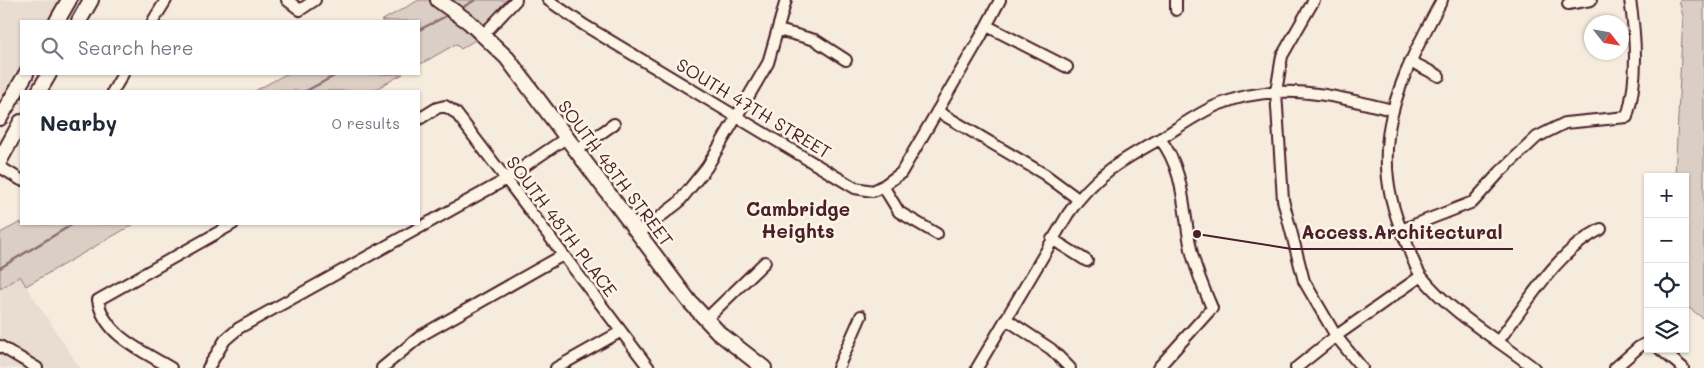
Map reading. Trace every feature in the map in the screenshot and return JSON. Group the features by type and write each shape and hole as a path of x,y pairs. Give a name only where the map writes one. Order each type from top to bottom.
{"main road":[{"path":"58,20 70,0"},
{"path":"80,20 91,0"},
{"name":"SOUTH 48TH STREET","path":"442,3 469,22 507,58 638,234 705,320 764,368"},
{"path":"0,118 25,75"},
{"path":"40,90 48,75"},
{"path":"0,160 20,124"}],"street":[{"path":"154,20 166,0"},
{"path":"287,0 300,10 315,0"},
{"path":"483,35 516,0"},
{"name":"SOUTH 47TH STREET","path":"548,0 584,25 855,188 873,191 883,186"},
{"path":"638,234 678,203 692,188 768,63 786,0"},
{"path":"937,234 899,212 883,186 901,173 987,26 1000,0"},
{"path":"1314,0 1282,56 1276,92 1283,200 1304,281 1336,336 1362,368"},
{"path":"1442,0 1410,61 1392,110 1385,166 1390,204 1421,276 1460,313 1534,368"},
{"path":"1568,4 1591,0"},
{"path":"1400,230 1472,202 1537,137 1565,123 1627,117 1631,103 1636,33 1630,0"},
{"path":"987,26 1067,67"},
{"path":"778,30 815,40 846,60"},
{"path":"1410,61 1440,76"},
{"path":"113,90 122,75"},
{"path":"977,368 1052,239 1078,199 1114,164 1218,104 1245,97 1302,90 1392,110"},
{"name":"SOUTH 48TH PLACE","path":"420,118 437,108 445,106 456,113 649,368"},
{"path":"937,111 1044,174 1078,199"},
{"path":"576,151 614,124"},
{"path":"208,368 225,340 239,328 507,178 566,138"},
{"path":"1158,368 1212,308 1192,251 1183,196 1176,170 1167,148 1160,138"},
{"path":"0,167 20,179"},
{"path":"171,368 116,333 106,323 99,311 98,300 231,225"},
{"path":"1498,340 1565,254 1588,236 1601,229"},
{"path":"1052,239 1087,261"},
{"path":"382,368 422,335 563,255"},
{"path":"705,320 765,262"},
{"path":"1296,368 1336,336 1421,276"},
{"path":"838,368 861,316"},
{"path":"1006,319 1045,344 1070,368"},
{"path":"556,368 620,332"},
{"path":"1615,368 1644,345"},
{"path":"0,346 37,368"},
{"path":"1665,353 1683,368"}],"shaded area":[{"path":"0,0 63,0 51,20 20,20 20,73 0,107"},
{"path":"419,0 516,0 483,35 461,49 456,44 420,64 420,20 383,20"},
{"path":"1679,0 1704,0 1704,319 1689,308 1689,173 1675,173 1683,16"},
{"path":"284,75 401,75 374,90 257,90"},
{"path":"20,223 20,225 132,225 26,286 20,276 0,289 0,233"},
{"path":"0,244 26,286 80,368 0,368"}],"waterway":[{"path":"460,9 475,0"},
{"path":"420,29 450,14"},
{"path":"308,90 336,75"},
{"path":"0,268 71,225"}],"place":[{"name":"Access.Architectural","path":"1197,234"}],"district":[{"name":"Cambridge Heights","path":"798,219"}]}
